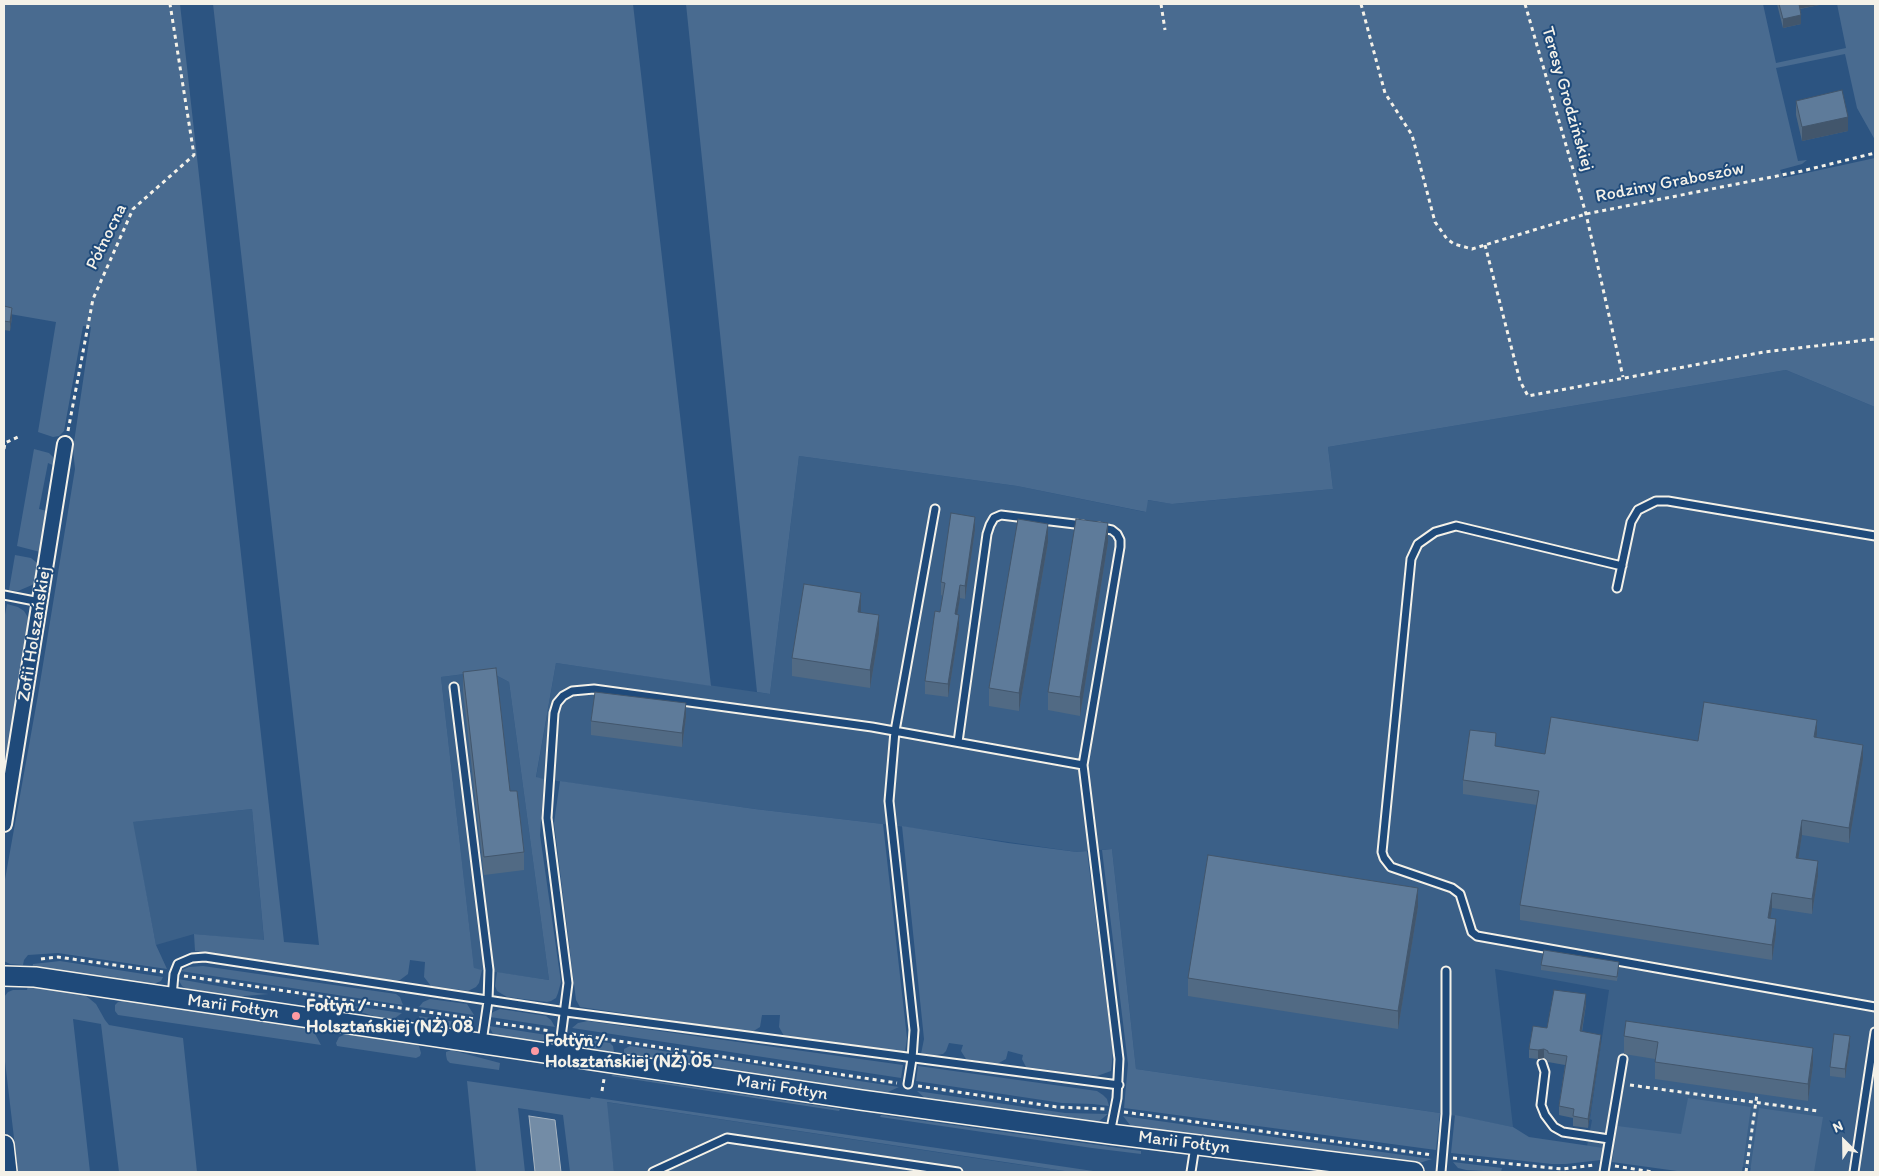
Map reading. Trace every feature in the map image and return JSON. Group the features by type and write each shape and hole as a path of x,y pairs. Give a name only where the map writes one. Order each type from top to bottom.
{"street":[{"name":"Zofii Holszańskiej","path":"4,824 65,444"},
{"name":"Marii Fołtyn","path":"4,976 35,977 861,1100 1110,1134 1414,1172"},
{"path":"4,1145 7,1172"}],"lane":[{"path":"1617,588 1631,522 1638,510 1656,501 1668,501 1875,536"},
{"path":"908,1084 914,1030 889,801 895,732 935,509"},
{"path":"958,742 987,534 994,518 1001,514 1107,528 1117,534 1120,540 1120,547 1083,764 1120,1059 1119,1085 1110,1134"},
{"path":"1622,566 1456,526 1435,532 1418,544 1412,559 1382,852 1384,858 1392,867 1452,888 1460,894 1472,932 1477,936 1875,1007"},
{"path":"4,595 41,602"},
{"path":"454,687 489,970 488,1001 482,1044"},
{"path":"559,1054 566,1012 568,984 547,818 554,713 557,703 563,696 572,691 594,689 895,732 1083,764"},
{"path":"172,998 174,974 178,964 192,958 205,957 566,1012 1119,1085"},
{"path":"1441,1172 1446,1114 1446,971"},
{"path":"1854,1172 1875,1032"},
{"path":"1604,1172 1623,1059"},
{"path":"1542,1063 1545,1072 1541,1105 1545,1115 1554,1127 1563,1132 1609,1139"},
{"path":"653,1172 727,1138 958,1172"},
{"path":"1191,1172 1195,1144"}],"path":[{"name":"Północna","path":"65,444 92,299 133,209 194,155 170,4"},
{"path":"1161,4 1165,30"},
{"name":"Rodziny Graboszów","path":"1361,4 1385,93 1412,135 1435,222 1447,239 1454,244 1472,249 1586,214 1802,170 1875,153"},
{"name":"Teresy Grodzińskiej","path":"1525,4 1586,214 1623,377"},
{"path":"1485,245 1520,381 1528,396 1764,352 1875,339"},
{"path":"4,449 5,442 20,436"},
{"path":"40,959 58,957 1057,1107 1115,1110 1443,1156 1562,1169 1606,1164 1654,1172"},
{"path":"1619,1084 1818,1111"},
{"path":"1746,1172 1757,1094"}],"shaded area":[{"path":"4,4 180,4 284,942 319,945 213,4 633,4 711,686 556,663 536,777 544,779 540,835 561,982 556,998 551,1001 507,997 497,991 495,986 497,972 549,980 509,682 488,671 441,677 474,968 482,970 476,987 468,991 431,986 424,977 425,962 410,960 408,974 395,981 195,951 194,934 264,940 252,809 133,822 156,945 167,969 58,953 28,955 23,965 10,964 4,961 4,885 38,695 75,469 73,449 91,327 83,326 64,431 59,436 53,437 38,432 56,322 4,313"},
{"path":"686,4 1763,4 1776,63 1846,48 1837,4 1875,4 1875,140 1857,108 1845,54 1776,68 1798,161 1807,160 1802,164 1780,170 1783,178 1875,158 1875,407 1786,370 1328,447 1333,489 1172,504 1148,500 1146,512 1017,486 799,456 770,694 757,692"},
{"path":"1786,370 1875,407 1875,1172 1781,1172 1587,1146 1609,990 1495,969 1513,1127 1440,1113 1136,1069 1112,849 1077,852 891,825 755,809 536,778 556,663 770,694 799,456 1017,486 1145,512 1147,500 1173,504 1333,489 1328,447"},
{"path":"34,449 49,453 57,467 48,463 39,509 51,512 44,553 17,546"},
{"path":"15,555 31,558 42,567 39,578 32,585 18,591 9,590"},
{"path":"7,604 24,611 31,627 4,787 4,620"},
{"path":"488,671 509,682 549,980 474,969 441,677"},
{"path":"560,781 755,809 883,824 907,1038 905,1052 784,1036 779,1027 780,1015 762,1015 760,1027 752,1032 580,1007 576,1000 554,823"},
{"path":"252,809 264,941 194,934 156,945 132,822"},
{"path":"902,826 1008,843 1077,852 1087,851 1113,1053 1111,1071 1097,1076 1026,1067 1022,1059 1023,1055 1008,1051 1006,1059 997,1064 966,1059 961,1051 963,1045 949,1043 943,1054 921,1054 924,1039"},
{"path":"1112,849 1136,1069 1440,1113 1436,1150 1124,1108 1128,1064 1102,850"},
{"path":"60,961 163,977 161,981 149,986 32,968 33,964"},
{"path":"203,966 396,994 400,997 403,1005 180,971 189,967"},
{"path":"178,979 269,994 232,997 189,991 182,986"},
{"path":"28,986 85,995 96,1004 109,1025 183,1038 197,1172 119,1172 101,1024 73,1019 90,1172 18,1172 4,1053 4,997 13,990 27,990"},
{"path":"128,999 304,1026 313,1030 321,1045 118,1015 115,1011 115,1005"},
{"path":"430,999 467,1004 474,1015 419,1007 423,1002"},
{"path":"336,1005 402,1013 395,1018 384,1019"},
{"path":"500,1009 546,1016 555,1027 490,1017 493,1012"},
{"path":"419,1016 474,1025 474,1028 465,1032 425,1026 421,1023"},
{"path":"588,1021 903,1065 901,1078 572,1028 578,1023"},
{"path":"489,1026 553,1036 545,1040 527,1041 498,1036 493,1034"},
{"path":"348,1033 413,1043 419,1046 421,1053 416,1058 337,1046 336,1043 339,1037"},
{"path":"573,1038 610,1043 613,1046 614,1052 578,1047"},
{"path":"630,1046 899,1087 888,1092 879,1093 624,1054 624,1049"},
{"path":"451,1050 500,1063 499,1070 450,1063 447,1060 446,1052"},
{"path":"918,1066 1097,1091 1107,1099 1109,1106 1062,1103 916,1081"},
{"path":"611,1076 840,1109 839,1111"},
{"path":"467,1081 590,1099 591,1097 1100,1172 1071,1172 607,1102 614,1172 570,1172 563,1115 518,1108 525,1172 476,1172"},
{"path":"917,1091 1065,1113 1108,1114 1098,1122 1084,1122 928,1101"},
{"path":"1688,1098 1751,1107 1742,1172 1684,1172 1612,1162 1617,1126 1681,1134"},
{"path":"606,1102 1008,1163 1071,1172 614,1172"},
{"path":"1759,1108 1823,1117 1814,1172 1750,1172"},
{"path":"881,1115 1141,1151 1141,1154 880,1117"},
{"path":"1455,1115 1513,1127 1529,1137 1604,1148 1601,1160 1552,1164 1451,1153"},
{"path":"529,1116 555,1120 561,1172 535,1172"},
{"path":"1123,1116 1432,1159 1416,1164 1137,1128 1130,1125"},
{"path":"1453,1162 1502,1168 1501,1172 1466,1170 1458,1168"}],"building":[{"path":"1779,4 1799,4 1801,15 1783,19"},
{"path":"1842,90 1848,117 1802,127 1796,101"},
{"path":"4,306 12,308 10,322 4,321"},
{"path":"951,513 975,517 965,586 960,585 955,614 959,615 948,684 925,681 935,611 940,612 945,583 941,582"},
{"path":"1018,519 1048,524 1019,693 989,688"},
{"path":"1076,519 1108,523 1080,697 1048,692"},
{"path":"804,584 861,593 858,612 879,615 870,670 792,658"},
{"path":"496,668 510,791 517,791 524,852 484,857 463,672"},
{"path":"595,692 686,703 682,733 591,721"},
{"path":"1704,702 1817,720 1814,737 1863,745 1849,828 1802,820 1796,858 1818,861 1812,899 1772,893 1768,918 1776,919 1772,945 1520,905 1539,791 1463,780 1470,730 1496,733 1495,746 1545,754 1551,717 1698,741"},
{"path":"1208,855 1418,888 1398,1011 1188,978"},
{"path":"1544,950 1619,962 1617,977 1541,965"},
{"path":"1554,990 1586,994 1580,1031 1601,1035 1588,1119 1573,1116 1574,1109 1559,1106 1567,1056 1548,1053 1544,1049 1529,1049 1533,1026 1547,1028"},
{"path":"1626,1021 1813,1048 1808,1084 1655,1062 1658,1042 1624,1036"},
{"path":"1834,1034 1850,1036 1845,1069 1830,1067"}],"place":[{"name":"Fołtyn / Holsztańskiej (NŻ) 08","path":"296,1016"},
{"name":"Fołtyn / Holsztańskiej (NŻ) 05","path":"535,1051"}]}
